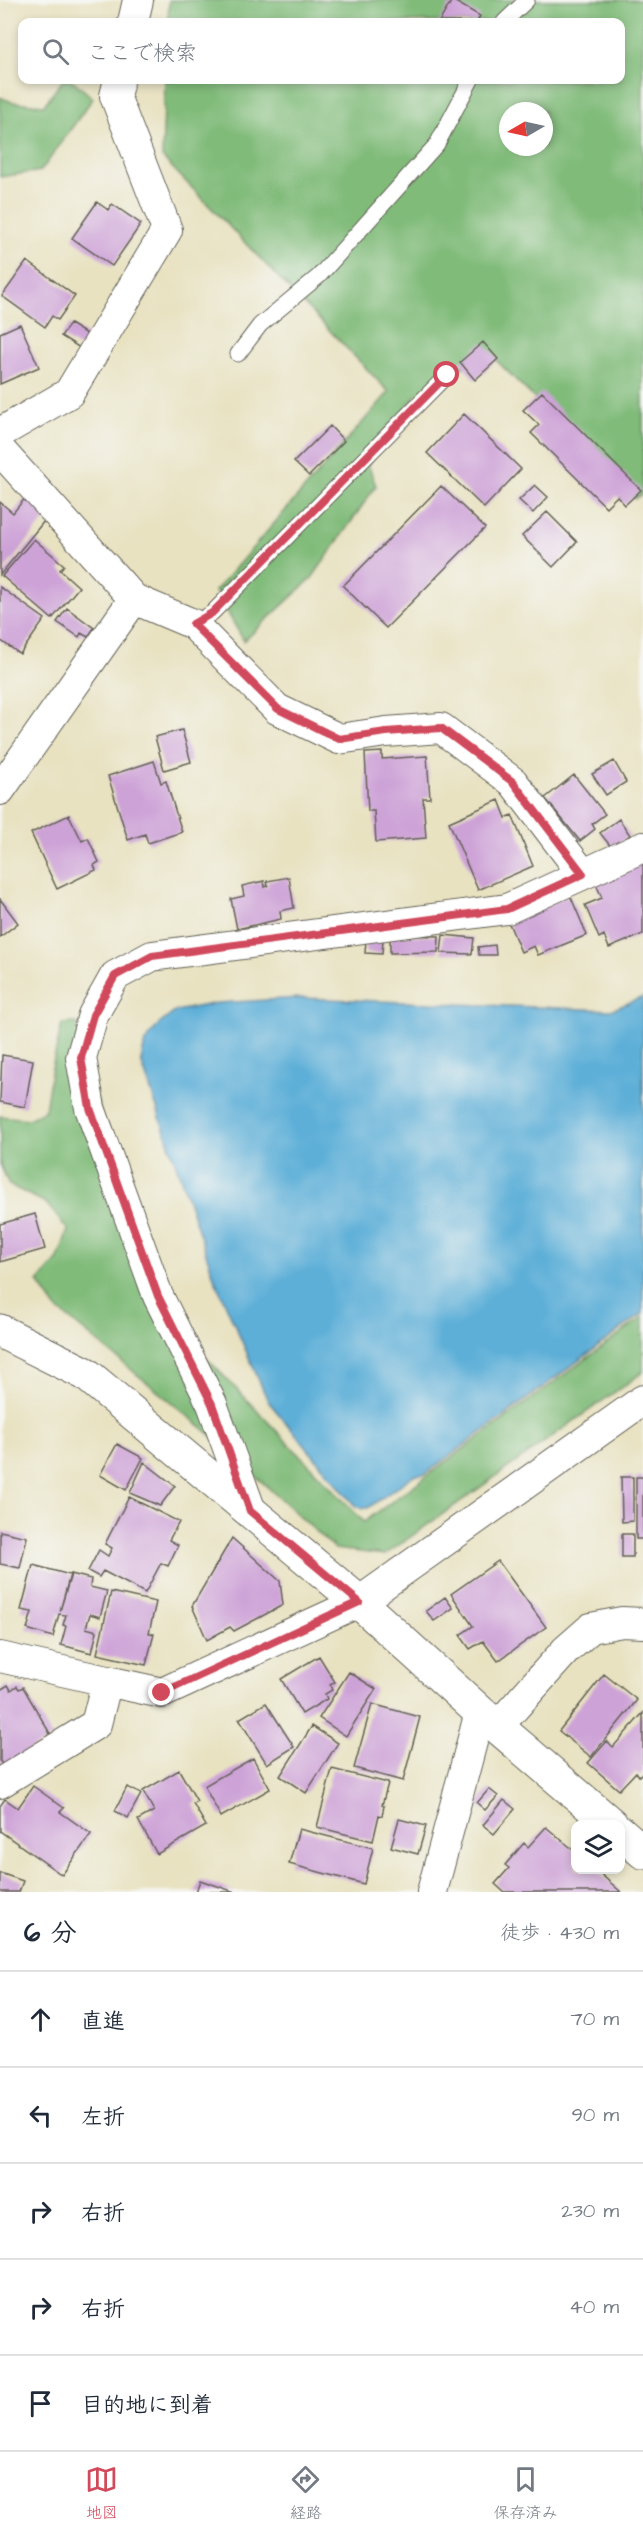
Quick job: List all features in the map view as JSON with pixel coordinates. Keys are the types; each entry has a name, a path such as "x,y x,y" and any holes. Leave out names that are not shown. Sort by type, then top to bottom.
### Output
{"street":[{"path":"134,18 138,0"},
{"path":"0,433 69,393 167,230 115,96 118,84"},
{"path":"0,450 134,599 193,624 278,709 339,739 386,732 441,728 513,782 583,874"},
{"path":"0,790 134,599"},
{"path":"250,1511 212,1404 158,1296 90,1108 81,1058 93,1015 115,976 152,956 507,909 643,847"},
{"path":"0,1330 86,1374 359,1602 489,1719 606,1820"},
{"path":"0,1657 162,1693 359,1602 639,1406"},
{"path":"432,1892 489,1719 591,1628 622,1622 643,1623"},
{"path":"0,1783 96,1724 107,1681"},
{"path":"625,1836 643,1852"}],"lane":[{"path":"508,18 527,0"},
{"path":"238,354 260,325 319,276 437,144 469,84"},
{"path":"193,624 212,613 447,375"}],"green space":[{"path":"169,0 643,0 643,493 635,499 488,352 415,396 368,464 376,486 312,578 244,641 215,591 389,392 162,157 165,84 625,84 625,18 168,18"},
{"path":"60,84 77,84 93,98 41,171 0,177 0,97 12,102 44,105"},
{"path":"77,1023 149,1298 364,1522 643,1317 643,1372 385,1555 335,1549 211,1435 56,1308 38,1282 58,1259 68,1230 46,1203 9,1185 0,1164 0,1116 29,1119 45,1110 62,1024"}],"water":[{"path":"643,997 643,1313 425,1474 414,1475 368,1508 356,1507 268,1401 215,1280 141,1061 145,1042 158,1025 176,1011 217,1003 301,998 611,1010"}],"building":[{"path":"452,0 480,16 479,18 441,18"},
{"path":"97,202 108,210 112,204 141,224 112,266 72,238"},
{"path":"27,261 75,296 58,320 52,316 45,327 2,296"},
{"path":"20,324 39,367 0,384 0,333"},
{"path":"70,324 88,335 80,348 61,336"},
{"path":"483,342 498,359 475,380 460,362"},
{"path":"542,392 641,490 625,505 617,496 606,507 531,433 539,425 523,410"},
{"path":"464,414 521,469 484,508 427,453"},
{"path":"330,426 344,441 309,476 294,462"},
{"path":"535,485 548,497 533,513 519,500"},
{"path":"441,486 485,528 386,628 343,586"},
{"path":"26,497 49,515 0,575 0,502 13,513"},
{"path":"547,512 577,542 553,567 522,536"},
{"path":"34,539 64,565 60,570 79,587 52,619 2,576"},
{"path":"0,587 45,619 20,654 0,640"},
{"path":"67,608 94,628 88,637 81,633 79,637 57,622"},
{"path":"182,730 191,762 164,770 155,737"},
{"path":"382,752 382,759 427,756 430,798 423,798 426,838 376,842 374,811 368,811 365,753"},
{"path":"154,761 161,783 166,781 182,832 148,843 145,834 128,840 108,776"},
{"path":"614,761 626,782 606,795 592,774"},
{"path":"574,775 605,814 592,824 595,829 580,841 545,798"},
{"path":"499,800 506,818 512,815 533,866 478,890 449,822"},
{"path":"69,815 82,841 88,838 99,862 94,865 96,870 57,889 31,833"},
{"path":"619,819 630,835 612,848 600,833"},
{"path":"643,861 643,934 609,948 604,935 599,938 585,905 602,898 594,879"},
{"path":"289,877 294,908 280,911 281,919 237,929 231,899 244,896 242,886 264,881 265,887 268,886 267,881"},
{"path":"570,895 587,935 538,955 534,946 521,952 508,921"},
{"path":"0,899 18,923 0,937"},
{"path":"390,935 439,936 438,952 390,953"},
{"path":"443,935 474,938 472,954 441,953"},
{"path":"366,939 383,939 382,954 365,953"},
{"path":"495,945 496,955 479,955 478,947"},
{"path":"2,1055 33,1060 25,1107 0,1102"},
{"path":"35,1214 45,1249 0,1262 0,1224"},
{"path":"117,1444 143,1458 126,1490 100,1475"},
{"path":"144,1462 175,1486 160,1506 130,1493"},
{"path":"621,1477 633,1477 633,1521 622,1522"},
{"path":"636,1477 643,1477 643,1539 636,1539"},
{"path":"129,1497 179,1522 169,1540 178,1545 168,1566 161,1563 145,1593 103,1571 99,1577 88,1571 99,1550 108,1556 112,1548 105,1544"},
{"path":"0,1531 27,1537 20,1568 0,1564"},
{"path":"622,1534 633,1534 633,1557 622,1557"},
{"path":"232,1538 280,1581 283,1605 234,1631 230,1627 207,1640 192,1606"},
{"path":"498,1561 546,1627 498,1661 483,1641 470,1649 460,1635 473,1626 451,1594"},
{"path":"33,1565 70,1575 60,1611 71,1574 91,1579 90,1587 107,1591 100,1617 90,1614 86,1628 97,1631 92,1653 61,1645 66,1626 63,1625 66,1615 59,1614 53,1637 27,1629 32,1612 21,1610"},
{"path":"111,1592 156,1602 149,1633 154,1634 146,1665 97,1654"},
{"path":"445,1597 453,1608 434,1621 426,1611"},
{"path":"319,1656 335,1682 330,1685 332,1690 325,1694 327,1699 302,1714 281,1679"},
{"path":"349,1672 376,1689 346,1736 319,1718"},
{"path":"604,1674 637,1700 591,1757 559,1731"},
{"path":"8,1685 11,1690 17,1686 19,1689 23,1687 52,1737 3,1766 0,1761 0,1690"},
{"path":"266,1703 294,1747 267,1764 239,1719"},
{"path":"372,1704 420,1717 403,1781 354,1768"},
{"path":"643,1713 643,1772 639,1776 636,1772 619,1790 588,1763 607,1741 613,1747"},
{"path":"312,1726 338,1743 306,1793 280,1776"},
{"path":"253,1758 270,1789 221,1817 204,1786"},
{"path":"332,1769 388,1783 382,1805 384,1806 382,1816 379,1815 373,1841 317,1827"},
{"path":"179,1770 197,1801 193,1803 206,1826 157,1854 138,1820 154,1811 143,1791"},
{"path":"33,1786 64,1808 60,1812 91,1834 62,1875 0,1831 0,1806 5,1799 18,1808"},
{"path":"127,1787 141,1794 128,1818 115,1811"},
{"path":"489,1789 498,1796 485,1810 477,1803"},
{"path":"504,1800 515,1809 494,1834 483,1825"},
{"path":"399,1819 426,1826 418,1854 391,1847"},
{"path":"546,1827 571,1848 571,1874 601,1874 621,1892 504,1892 495,1884 509,1868 505,1865 524,1843 528,1847"},
{"path":"299,1829 373,1848 364,1884 289,1864"},
{"path":"0,1873 23,1881 19,1892 0,1892"},
{"path":"200,1880 235,1892 196,1892"}],"route":[{"path":"162,1693 359,1602 250,1511 212,1404 158,1296 90,1108 81,1058 93,1015 115,976 152,956 507,909 583,874 513,782 441,728 386,732 339,739 278,709 193,624 212,613 447,375"}]}
